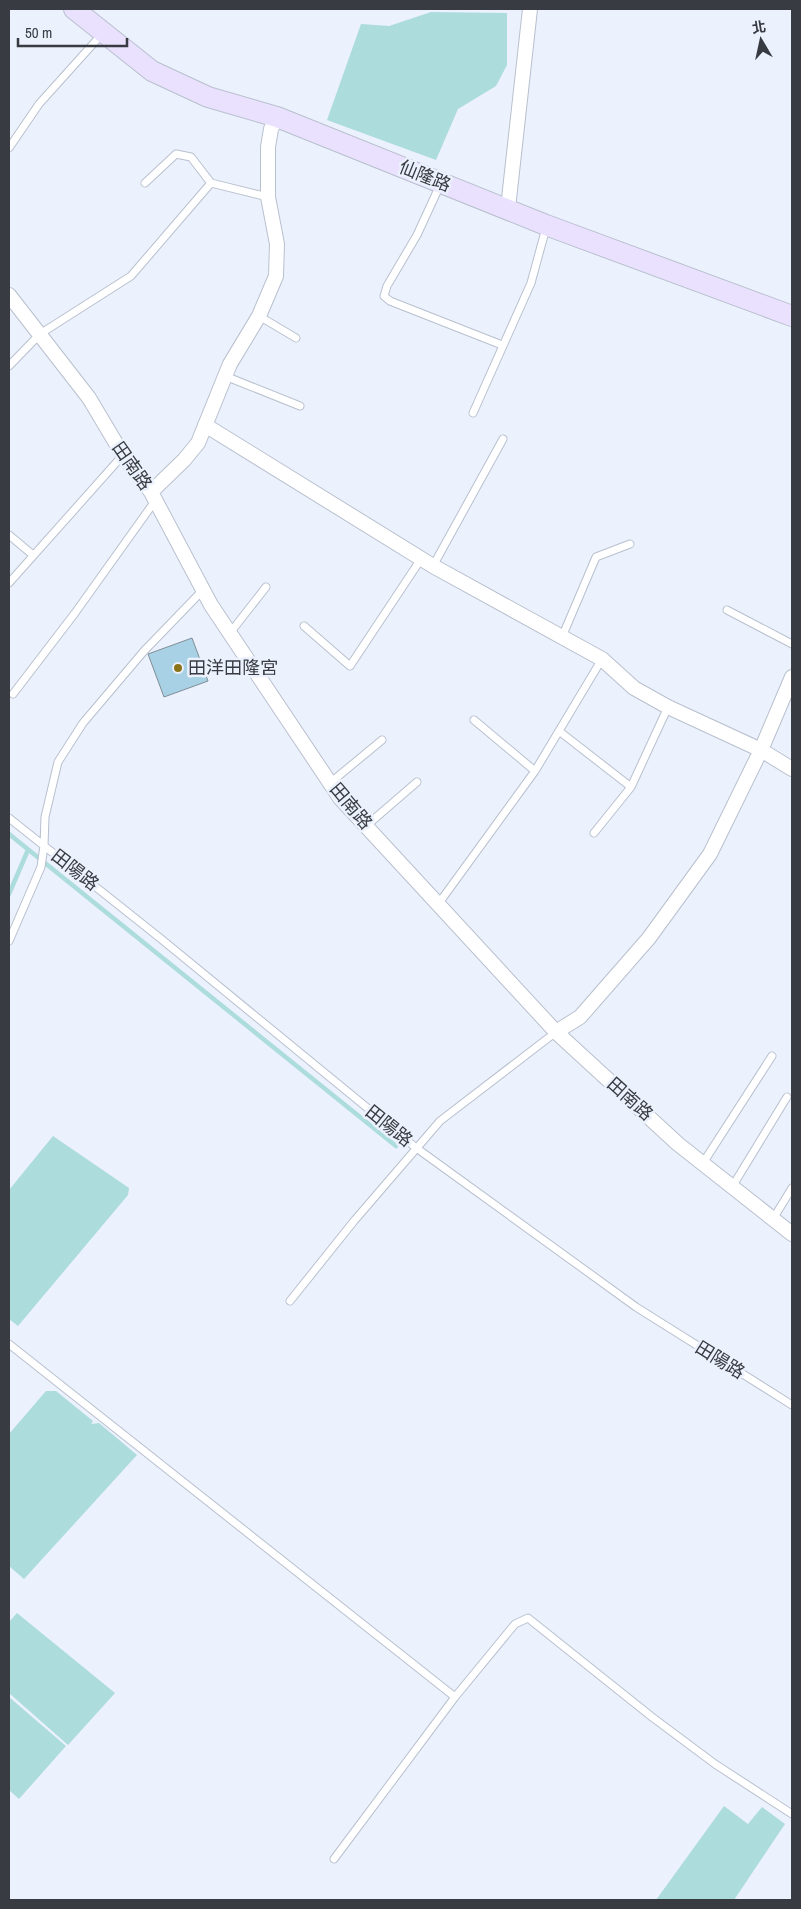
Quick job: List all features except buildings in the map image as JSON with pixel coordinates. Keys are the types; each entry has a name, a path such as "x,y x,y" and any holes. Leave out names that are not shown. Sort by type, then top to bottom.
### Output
{"street":[{"name":"仙隆路","path":"74,9 152,71 208,97 277,117 508,208 546,225 792,316"},
{"path":"508,208 530,9"},
{"path":"153,496 193,449 225,376 259,316 276,276 277,244 268,197 268,148 271,129 277,117"},
{"name":"田南路","path":"9,296 89,398 123,455 153,496 203,590 330,783 366,826 556,1032 703,1163 792,1234"},
{"path":"205,425 427,563 602,659 634,688 668,707 761,750 792,769"},
{"path":"556,1032 580,1017 649,938 710,854 761,750 792,677"}],"lane":[{"path":"9,148 39,104 103,33"},
{"path":"145,183 176,154 191,157 211,183 268,197"},
{"path":"9,366 40,334 131,276 211,183"},
{"path":"441,183 417,235 387,286 384,296 390,301 502,344"},
{"path":"473,413 502,344 531,284 546,225"},
{"path":"259,316 296,338"},
{"path":"225,376 300,406"},
{"path":"304,626 350,666 427,563 503,440"},
{"path":"9,583 123,455"},
{"path":"13,694 75,614 153,496"},
{"path":"9,535 33,555"},
{"path":"562,637 596,557 630,544"},
{"path":"230,633 266,587"},
{"path":"9,941 41,868 44,849 45,817 58,762 83,723 144,651 203,590"},
{"path":"727,610 792,644"},
{"path":"438,903 535,771 602,659"},
{"path":"594,833 631,787 668,707"},
{"path":"474,720 535,771"},
{"path":"558,731 631,787"},
{"path":"330,783 382,740"},
{"path":"366,826 417,782"},
{"name":"田陽路","path":"9,818 44,849 160,938 415,1147 636,1307 792,1405"},
{"path":"290,1301 415,1147 440,1121 556,1032"},
{"path":"703,1163 772,1056"},
{"path":"732,1187 787,1097"},
{"path":"774,1219 792,1188"},
{"path":"9,1344 455,1697"},
{"path":"334,1859 455,1697 514,1624 528,1618 660,1723 715,1764 792,1814"}],"shaded area":[{"path":"431,12 507,13 507,65 496,86 458,109 436,160 327,120 361,24 389,26"},
{"path":"53,1136 129,1188 128,1195 18,1326 9,1319 9,1190"},
{"path":"46,1391 56,1391 93,1421 91,1424 99,1423 137,1455 24,1579 9,1566 9,1434"},
{"path":"17,1613 115,1693 68,1745 9,1693 9,1622"},
{"path":"9,1697 66,1746 19,1799 9,1790"},
{"path":"724,1806 748,1824 762,1807 785,1824 734,1900 656,1900"}],"waterway":[{"path":"9,834 396,1146"},
{"path":"9,894 28,850"}],"place":[{"name":"田洋田隆宮","path":"178,668"}]}
